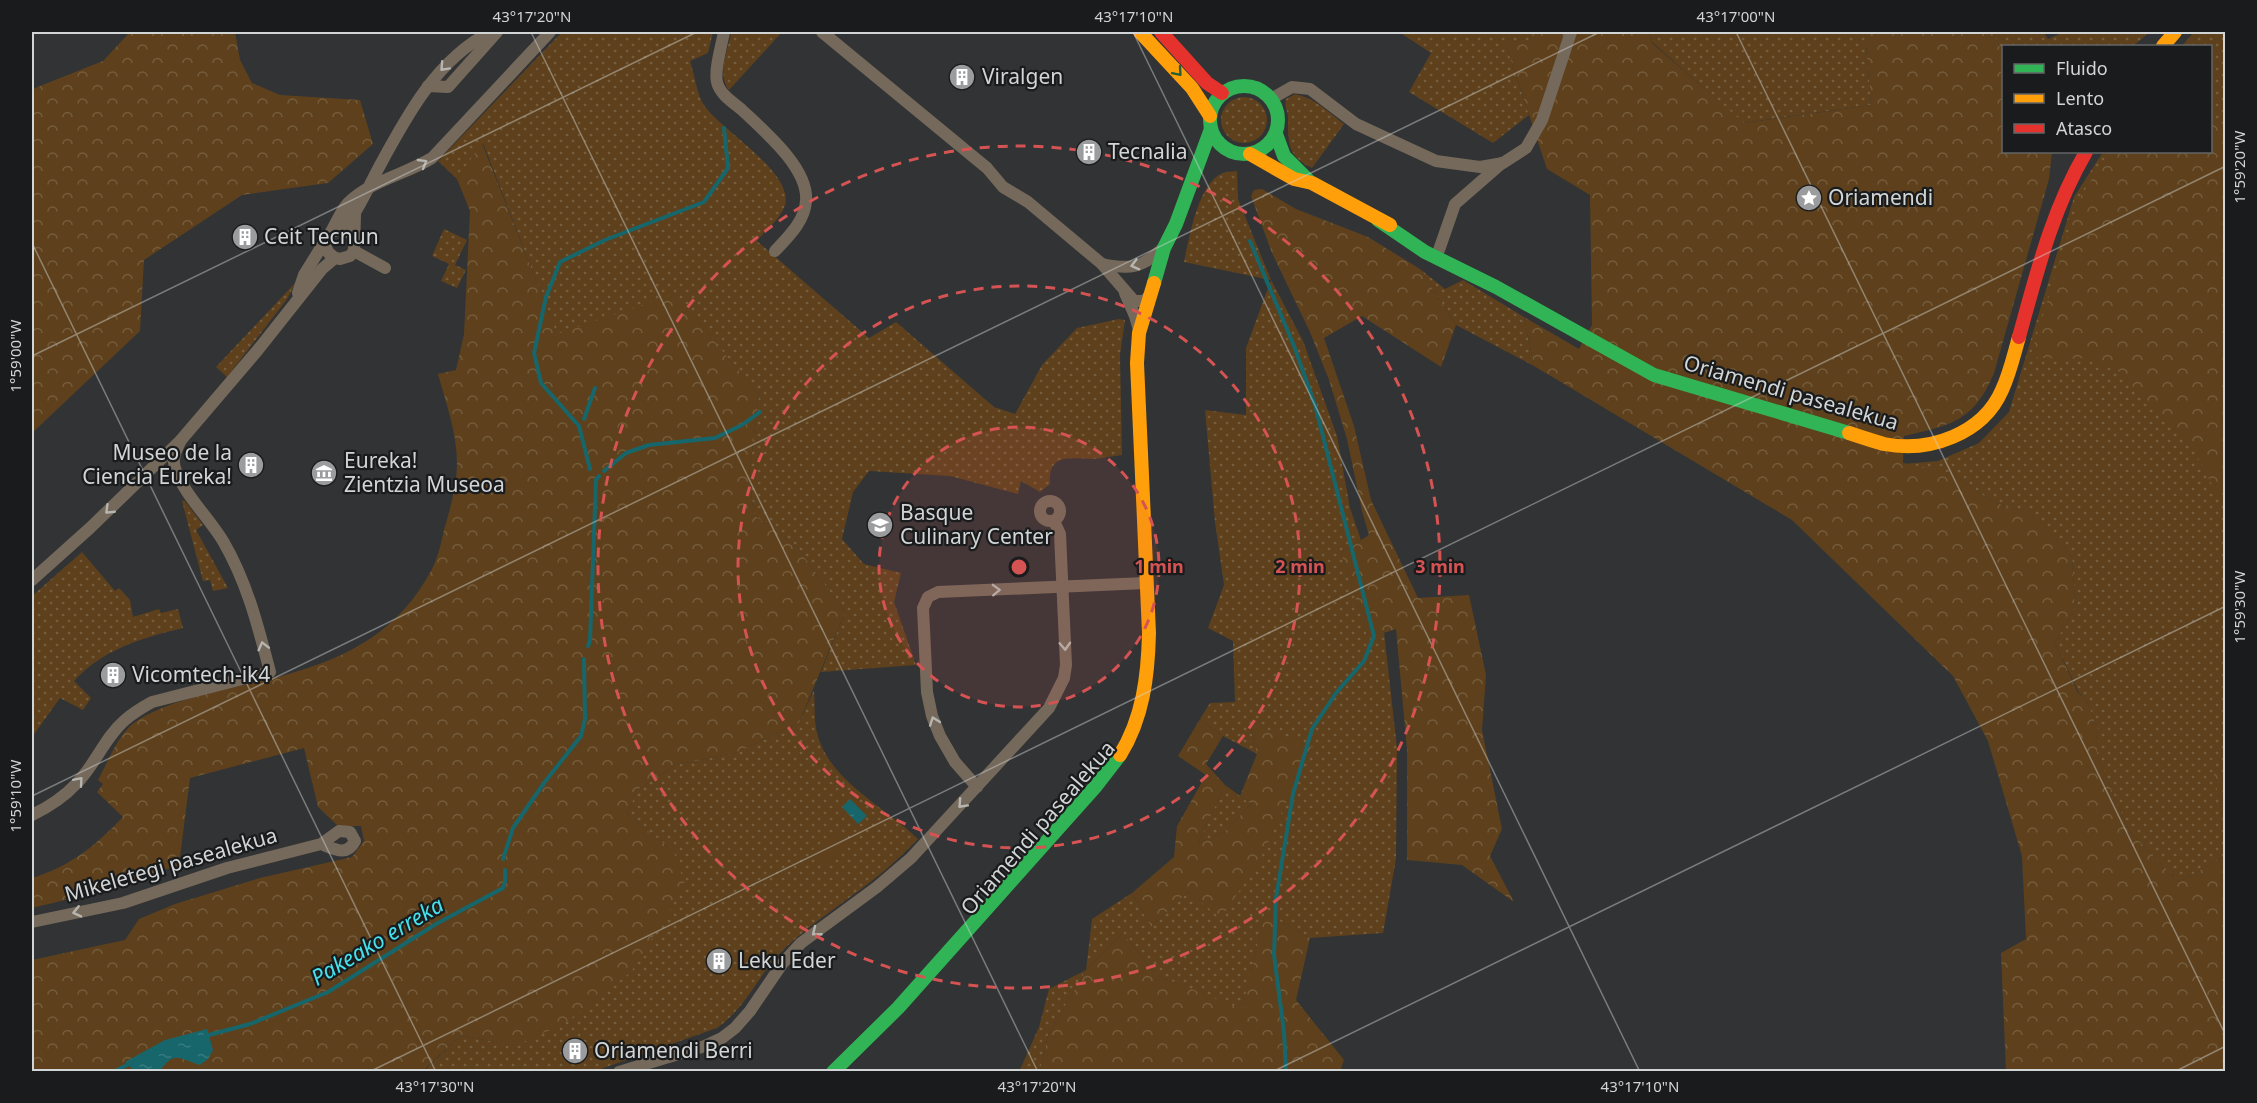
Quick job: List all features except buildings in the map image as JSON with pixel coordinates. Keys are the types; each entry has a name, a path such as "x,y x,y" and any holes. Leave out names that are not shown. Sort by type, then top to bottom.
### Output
{"street":[{"path":"32,580 90,528 181,440 257,351 322,269 335,258 345,258 354,251 355,246 349,233 355,215 428,86 453,58 490,32"},
{"path":"428,86 448,87 497,32"},
{"path":"294,303 304,275 347,204 370,186 417,167 432,158 550,32"},
{"path":"724,32 717,73 717,82 721,92 765,131 799,172 805,189 806,202 802,217 792,234 775,251"},
{"path":"822,32 992,172 1003,187 1018,195 1102,264 1134,301 1144,301 1156,291 1160,279 1165,275"},
{"path":"1140,32 1192,88 1220,145 1243,154"},
{"path":"1161,32 1207,83 1222,93"},
{"path":"1439,250 1455,204 1503,162 1526,148 1542,120 1571,32"},
{"path":"2164,45 2175,32"},
{"path":"1210,123 1216,100 1222,93 1240,86 1260,89 1271,99 1278,113 1276,134 1284,156 1312,183"},
{"path":"1271,99 1292,87 1310,89 1356,124 1436,161 1480,167 1503,162"},
{"name":"Oriamendi pasealekua","path":"832,1071 898,1008 1081,803 1117,760 1129,741 1139,715 1148,672 1138,407 1139,333 1164,248 1197,172 1210,123"},
{"path":"1197,172 1216,159 1262,149 1276,134"},
{"name":"Oriamendi pasealekua","path":"1378,220 1433,256 1496,287 1630,363 1678,384 1885,444 1903,447 1937,443 1967,431 1992,408 2002,391 2050,228 2071,177 2085,153"},
{"name":"Oriamendi pasealekua","path":"1243,154 1294,179 1312,183 1378,220 1439,250 1496,287"},
{"name":"Oriamendi pasealekua","path":"850,1056 863,1050 889,1029 1122,769 1139,740 1152,706 1157,678 1158,638 1145,374 1150,326 1174,251 1178,233 1176,224"},
{"path":"328,236 349,233"},
{"path":"328,236 327,251 335,258"},
{"path":"1102,264 1121,268 1131,267 1152,259 1164,248"},
{"path":"354,251 385,268"},
{"path":"1123,290 1135,316 1139,333"},
{"path":"32,815 67,794 79,782 123,721 140,709 152,702 270,672 252,606 235,563 207,516 176,472 174,457 181,440"},
{"path":"619,1071 705,1046 722,1038 735,1028 750,1011 782,964 801,943 897,871 1049,708 1064,678 1066,664 1060,534 1054,521"},
{"path":"1146,583 1150,576 1150,563 1154,554"},
{"path":"977,787 955,762 932,716 927,692 924,654 923,608 928,597 938,592 1146,583"},
{"path":"1146,583 1151,595 1153,624 1158,638"},
{"name":"Mikeletegi pasealekua","path":"32,922 123,903 227,868 321,844"}],"green space":[{"path":"130,32 235,32 240,60 252,83 280,95 360,100 373,144 328,183 242,195 144,260 140,331 32,433 32,92 35,88 103,61"},
{"path":"562,32 713,32 708,53 690,61 702,101 712,115 768,165 785,192 783,210 757,241 869,338 896,322 994,407 1015,414 1042,365 1077,328 1119,319 1125,320 1120,355 1122,455 1094,459 1069,458 1057,462 1050,474 1050,484 1040,492 1021,481 1018,494 950,476 869,471 853,492 842,539 864,564 901,573 894,602 916,665 821,672 845,612 796,546 754,515 749,475 759,395 675,295 557,335 483,143 457,179 438,161"},
{"path":"736,32 782,32 729,90 725,84 723,70 731,34"},
{"path":"1399,32 1528,32 1531,41 1505,42 1529,115 1493,143 1409,92 1431,53"},
{"path":"1528,32 1649,32 1652,43 1744,123 1871,105 1865,32 1992,32 2002,51 2002,153 2052,153 2049,179 1994,373 1986,389 1978,402 1960,418 1936,428 1904,436 1903,463 1951,473 1990,500 2009,508 2030,510 2072,557 2075,607 2055,643 2078,693 2086,699 2098,730 2097,755 2129,831 2179,882 2225,856 2225,1071 2006,1071 2001,953 2026,939 2022,856 1988,741 1953,676 1792,520 1534,366 1524,317 1579,349 1592,325 1590,195 1547,169 1505,42 1530,40"},
{"path":"1649,32 1865,32 1871,105 1743,123 1652,42"},
{"path":"1992,32 2043,32 2048,39 2064,32 2150,32 2134,45 2002,45 2002,51"},
{"path":"2194,32 2225,32 2225,779 2212,761 2225,830 2225,856 2179,882 2129,831 2097,755 2098,730 2086,699 2079,693 2055,643 2075,607 2072,557 2030,511 2009,508 1990,500 1951,473 1903,464 1938,461 1979,443 2009,412 2074,197 2102,153 2212,153 2212,45 2183,45"},
{"path":"1295,94 1315,102 1344,124 1312,168 1293,153 1289,141 1286,99"},
{"path":"1244,97 1260,104 1267,120 1260,136 1244,143 1228,136 1221,120 1228,104"},
{"path":"2212,121 2226,125 2225,510 2194,450 2118,371 2091,362 2088,358 2030,357 2079,199 2108,153 2212,153"},
{"path":"482,143 557,334 675,294 759,395 749,475 754,515 796,546 845,612 799,723 738,752 676,765 637,790 627,814 674,852 685,885 631,972 565,1023 515,1046 461,1035 423,1071 32,1071 32,960 125,940 139,919 175,904 260,878 352,857 364,841 361,826 338,826 318,807 304,748 190,778 179,865 98,892 32,908 32,878 82,854 123,817 97,792 103,784 98,780 128,728 166,706 309,668 352,650 389,625 405,609 432,569 451,506 457,471 457,452 453,429 438,374 456,370 464,334 470,211 457,179"},
{"path":"1237,171 1238,199 1271,280 1184,262 1201,199 1214,178 1223,173"},
{"path":"1262,189 1296,209 1368,237 1420,269 1456,325 1441,367 1362,316 1324,338 1354,426 1371,500 1418,598 1469,595 1486,675 1482,730 1502,829 1490,856 1514,902 1462,865 1407,860 1407,749 1396,629 1368,638 1341,553 1369,535 1347,439 1329,380 1310,332 1272,253 1251,196 1254,190"},
{"path":"444,229 467,240 455,265 466,270 457,288 441,281 449,264 432,256"},
{"path":"1420,269 1445,289 1463,280 1524,317 1534,366 1456,325"},
{"path":"1271,280 1303,341 1337,436 1350,508 1361,540 1341,553 1368,637 1384,632 1397,748 1396,859 1383,933 1310,938 1265,913 1242,1010 1156,975 1123,933 1086,970 1092,919 1132,893 1151,927 1188,892 1221,917 1312,747 1250,725 1257,754 1223,736 1200,719 1210,703 1235,702 1233,641 1208,628 1224,585 1215,522 1205,410 1246,415 1246,348"},
{"path":"296,282 287,299 227,377 216,367"},
{"path":"184,500 203,525 196,530 228,588 213,591 210,580 203,581 182,501"},
{"path":"82,552 115,591 119,588 130,600 133,617 159,609 161,613 178,609 183,628 124,646 85,670 74,681 91,698 83,710 60,698 32,737 32,596"},
{"path":"814,690 816,728 831,762 843,777 918,839 906,851 872,881 785,948 737,1009 717,1028 595,1071 423,1072 461,1035 515,1046 674,852 627,814 637,790 676,765 738,752 799,723"},
{"path":"1200,719 1223,736 1206,764 1225,785 1198,843 1225,832 1251,804 1240,796 1257,754 1250,724 1312,746 1260,860 1221,918 1188,892 1151,927 1132,893 1174,857 1177,826 1206,775 1178,756"},
{"path":"2211,759 2225,779 2225,830"},
{"path":"1225,785 1251,804 1225,832 1198,843"},
{"path":"839,828 852,843 823,867 810,852"},
{"path":"1265,913 1310,938 1296,1000 1344,1060 1340,1071 1040,1071 1048,1035 1086,970 1123,933 1156,975 1242,1009"},
{"path":"1086,970 1048,1035 1040,1071 1019,1072 1039,1027 1049,989"}],"water":[{"path":"850,799 867,816 858,824 842,807"},
{"path":"207,1029 213,1050 208,1059 200,1065 174,1058 169,1060 160,1071 136,1072 125,1062 165,1040"}],"waterway":[{"path":"590,469 579,426 541,383 534,353 546,297 560,262 605,240 704,202 728,168 724,128"},
{"path":"1250,241 1294,346 1315,405 1374,636 1364,661 1336,693 1312,729 1293,794 1276,898 1274,955 1284,1032 1286,1072"},
{"path":"584,419 595,388"},
{"path":"604,471 626,453 649,445 715,438 742,425 760,412"},
{"name":"Pakeako erreka","path":"588,646 596,480 599,476"},
{"name":"Pakeako erreka","path":"503,859 513,828 544,783 581,736 585,719 584,659"},
{"name":"Pakeako erreka","path":"205,1036 250,1024 328,992 436,924 503,888 505,870"},
{"name":"Pakeako erreka","path":"113,1072 131,1063"}],"traffic: fast":[{"path":"1244,86 1257,88 1268,96 1276,107 1278,120 1276,133 1268,144 1257,152 1244,154 1231,152 1220,144 1212,133 1210,120 1212,107 1220,96 1231,88 1244,86"},
{"path":"1154,283 1164,248 1176,224 1211,129"},
{"path":"1276,134 1284,156 1308,180"},
{"path":"1378,220 1425,252 1496,287 1654,375 1849,433"},
{"path":"833,1072 898,1008 1096,786 1120,755"}],"traffic: slow":[{"path":"1140,32 1192,88 1210,116"},
{"path":"2164,45 2175,32"},
{"path":"1250,154 1294,179 1312,183 1390,225"},
{"path":"1120,755 1139,711 1147,665 1149,633 1137,363 1139,333 1154,283"},
{"path":"1849,433 1884,444 1919,446 1953,437 1968,429 1982,418 2002,390 2019,337"}],"traffic: jam":[{"path":"1161,32 1207,83 1222,93"},
{"path":"2019,337 2039,265 2055,219 2085,153"}],"place":[{"name":"Viralgen","path":"962,77"},
{"name":"Tecnalia","path":"1089,152"},
{"name":"Oriamendi","path":"1809,198"},
{"name":"Ceit Tecnun","path":"245,237"},
{"name":"Museo de la Ciencia Eureka!","path":"251,465"},
{"name":"Eureka! Zientzia Museoa","path":"324,473"},
{"name":"Basque Culinary Center","path":"880,525"},
{"name":"Vicomtech-ik4","path":"113,675"},
{"name":"Leku Eder","path":"719,961"},
{"name":"Oriamendi Berri","path":"575,1051"}]}
